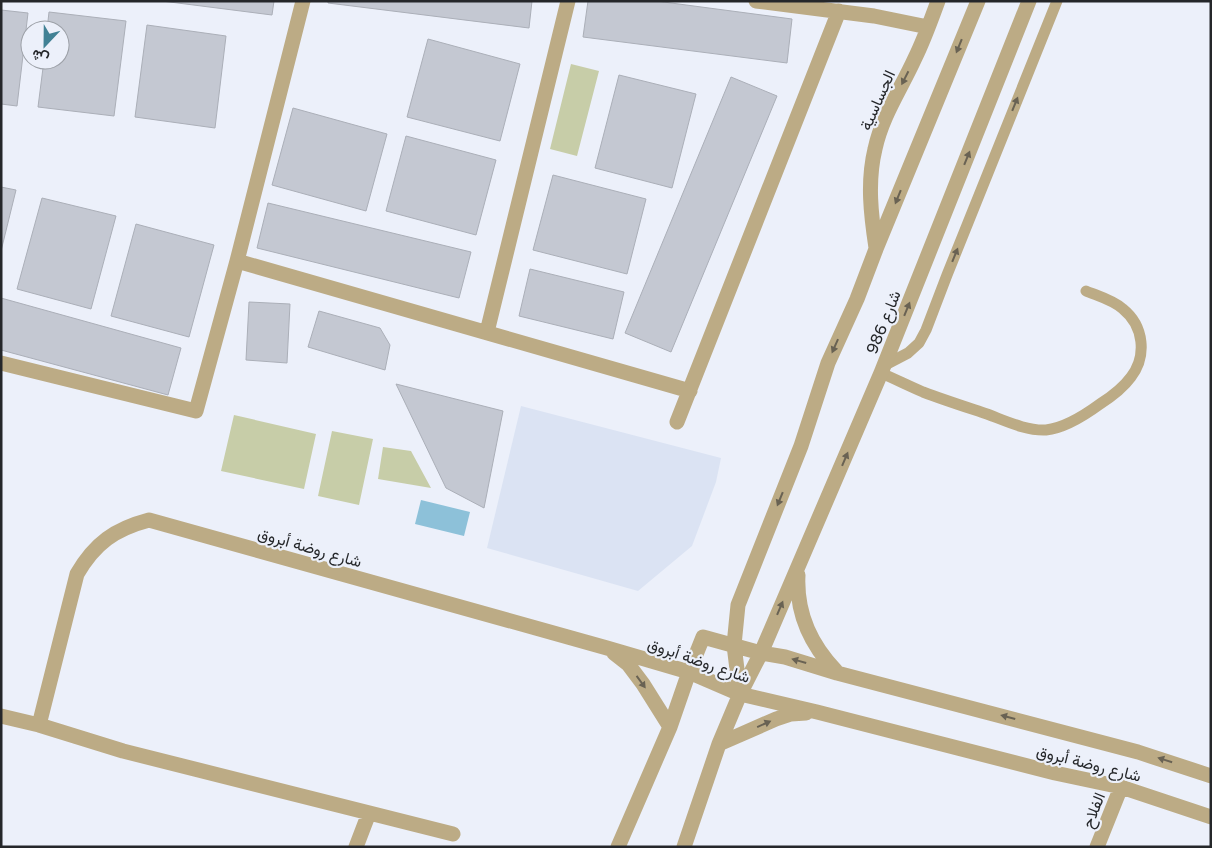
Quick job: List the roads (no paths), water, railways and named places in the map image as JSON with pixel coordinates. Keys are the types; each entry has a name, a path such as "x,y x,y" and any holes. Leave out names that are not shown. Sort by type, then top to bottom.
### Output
{"street":[{"path":"1,363 196,412 304,1"},
{"path":"487,332 568,1"},
{"path":"756,1 874,16 928,27"},
{"name":"الجساسية","path":"876,249 870,192 874,149 889,109 915,58 938,1"},
{"name":"شارع 986","path":"740,694 734,645 738,606 801,446 836,342 857,299 978,1"},
{"name":"شارع 986","path":"684,847 720,744 740,694 761,653 883,369 1029,1"},
{"path":"677,422 839,11"},
{"path":"237,261 690,391"},
{"name":"شارع روضة أبروق","path":"39,725 77,574 85,561 104,540 133,524 149,520 689,672 740,694 818,712 1055,773 1121,787 1211,817"},
{"path":"798,567 797,584 802,617 816,647 837,672"},
{"name":"شارع روضة أبروق","path":"689,672 704,637 1138,752 1211,776"},
{"path":"607,648 628,664 670,727"},
{"path":"618,847 670,727 689,672"},
{"path":"720,744 791,714 818,712"},
{"path":"1,716 39,725 123,751 453,834"},
{"name":"الفلاح","path":"1097,847 1121,787"},
{"path":"356,847 369,813"}],"lane":[{"path":"1057,1 926,330 919,343 908,353 883,369 923,392 1028,428 1048,430 1066,424 1096,407 1130,379 1139,362 1141,352 1139,332 1130,315 1115,304 1086,291"}],"water":[{"path":"421,500 470,512 464,536 415,524"}]}
